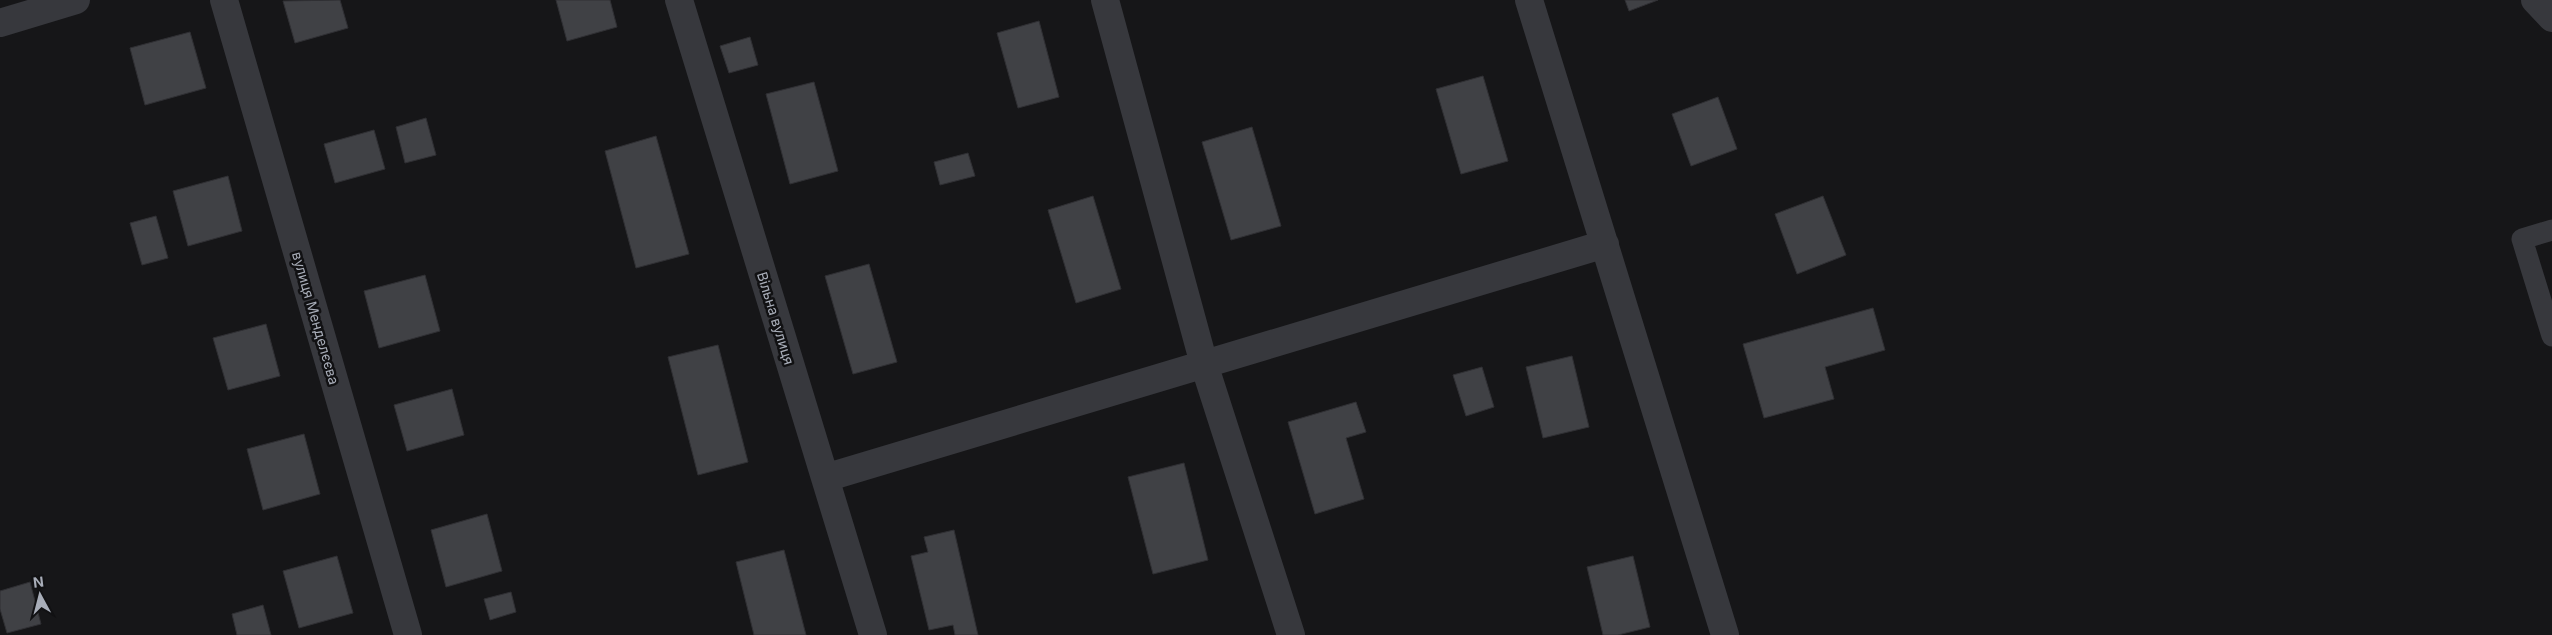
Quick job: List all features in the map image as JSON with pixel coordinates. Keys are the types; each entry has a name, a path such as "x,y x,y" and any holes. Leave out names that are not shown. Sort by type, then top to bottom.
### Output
{"street":[{"path":"0,23 76,0"},
{"name":"вулиця Менделєєва","path":"224,0 408,635"},
{"name":"Вільна вулиця","path":"679,0 873,635"},
{"path":"1105,0 1204,364 1291,635"},
{"path":"1529,0 1725,635"},
{"path":"2535,0 2552,18"},
{"path":"825,478 1605,244"}],"lane":[{"path":"2552,230 2522,239 2552,336"}],"building":[{"path":"340,0 348,28 295,43 283,1"},
{"path":"556,0 610,0 617,27 567,41"},
{"path":"1625,0 1658,0 1629,11"},
{"path":"1039,21 1059,97 1018,108 997,33"},
{"path":"190,32 206,88 145,105 130,48"},
{"path":"750,37 758,65 729,73 720,46"},
{"path":"1483,76 1508,161 1461,174 1436,89"},
{"path":"814,82 838,171 790,184 766,94"},
{"path":"1718,97 1737,149 1691,166 1672,114"},
{"path":"426,118 436,155 405,163 396,127"},
{"path":"1252,127 1281,226 1231,240 1202,142"},
{"path":"374,130 385,169 335,183 324,144"},
{"path":"656,136 689,254 636,268 605,151"},
{"path":"968,153 975,176 940,185 934,162"},
{"path":"228,176 242,231 188,246 173,191"},
{"path":"1093,196 1121,289 1076,303 1048,210"},
{"path":"1823,196 1846,255 1797,274 1775,214"},
{"path":"156,216 168,258 142,265 130,223"},
{"path":"869,264 897,362 853,374 825,276"},
{"path":"425,275 440,331 379,348 364,291"},
{"path":"1873,308 1885,350 1825,367 1834,399 1764,418 1743,344"},
{"path":"266,324 280,376 228,390 213,338"},
{"path":"718,345 748,462 698,475 668,357"},
{"path":"1572,356 1589,427 1543,438 1526,367"},
{"path":"1482,367 1494,407 1466,416 1453,375"},
{"path":"452,389 464,435 407,451 394,405"},
{"path":"1356,402 1366,432 1346,438 1364,499 1315,514 1288,422"},
{"path":"304,434 320,494 263,510 247,449"},
{"path":"1184,463 1208,560 1153,574 1128,477"},
{"path":"487,514 502,571 446,587 431,530"},
{"path":"954,530 978,635 955,635 953,625 929,630 911,556 928,552 924,537"},
{"path":"784,550 806,635 754,635 736,562"},
{"path":"337,556 353,613 299,628 283,571"},
{"path":"1633,556 1650,627 1618,635 1603,635 1587,567"},
{"path":"30,582 41,624 7,633 0,609 0,591"},
{"path":"511,592 516,612 490,620 484,599"},
{"path":"263,605 271,635 237,635 232,614"}]}
